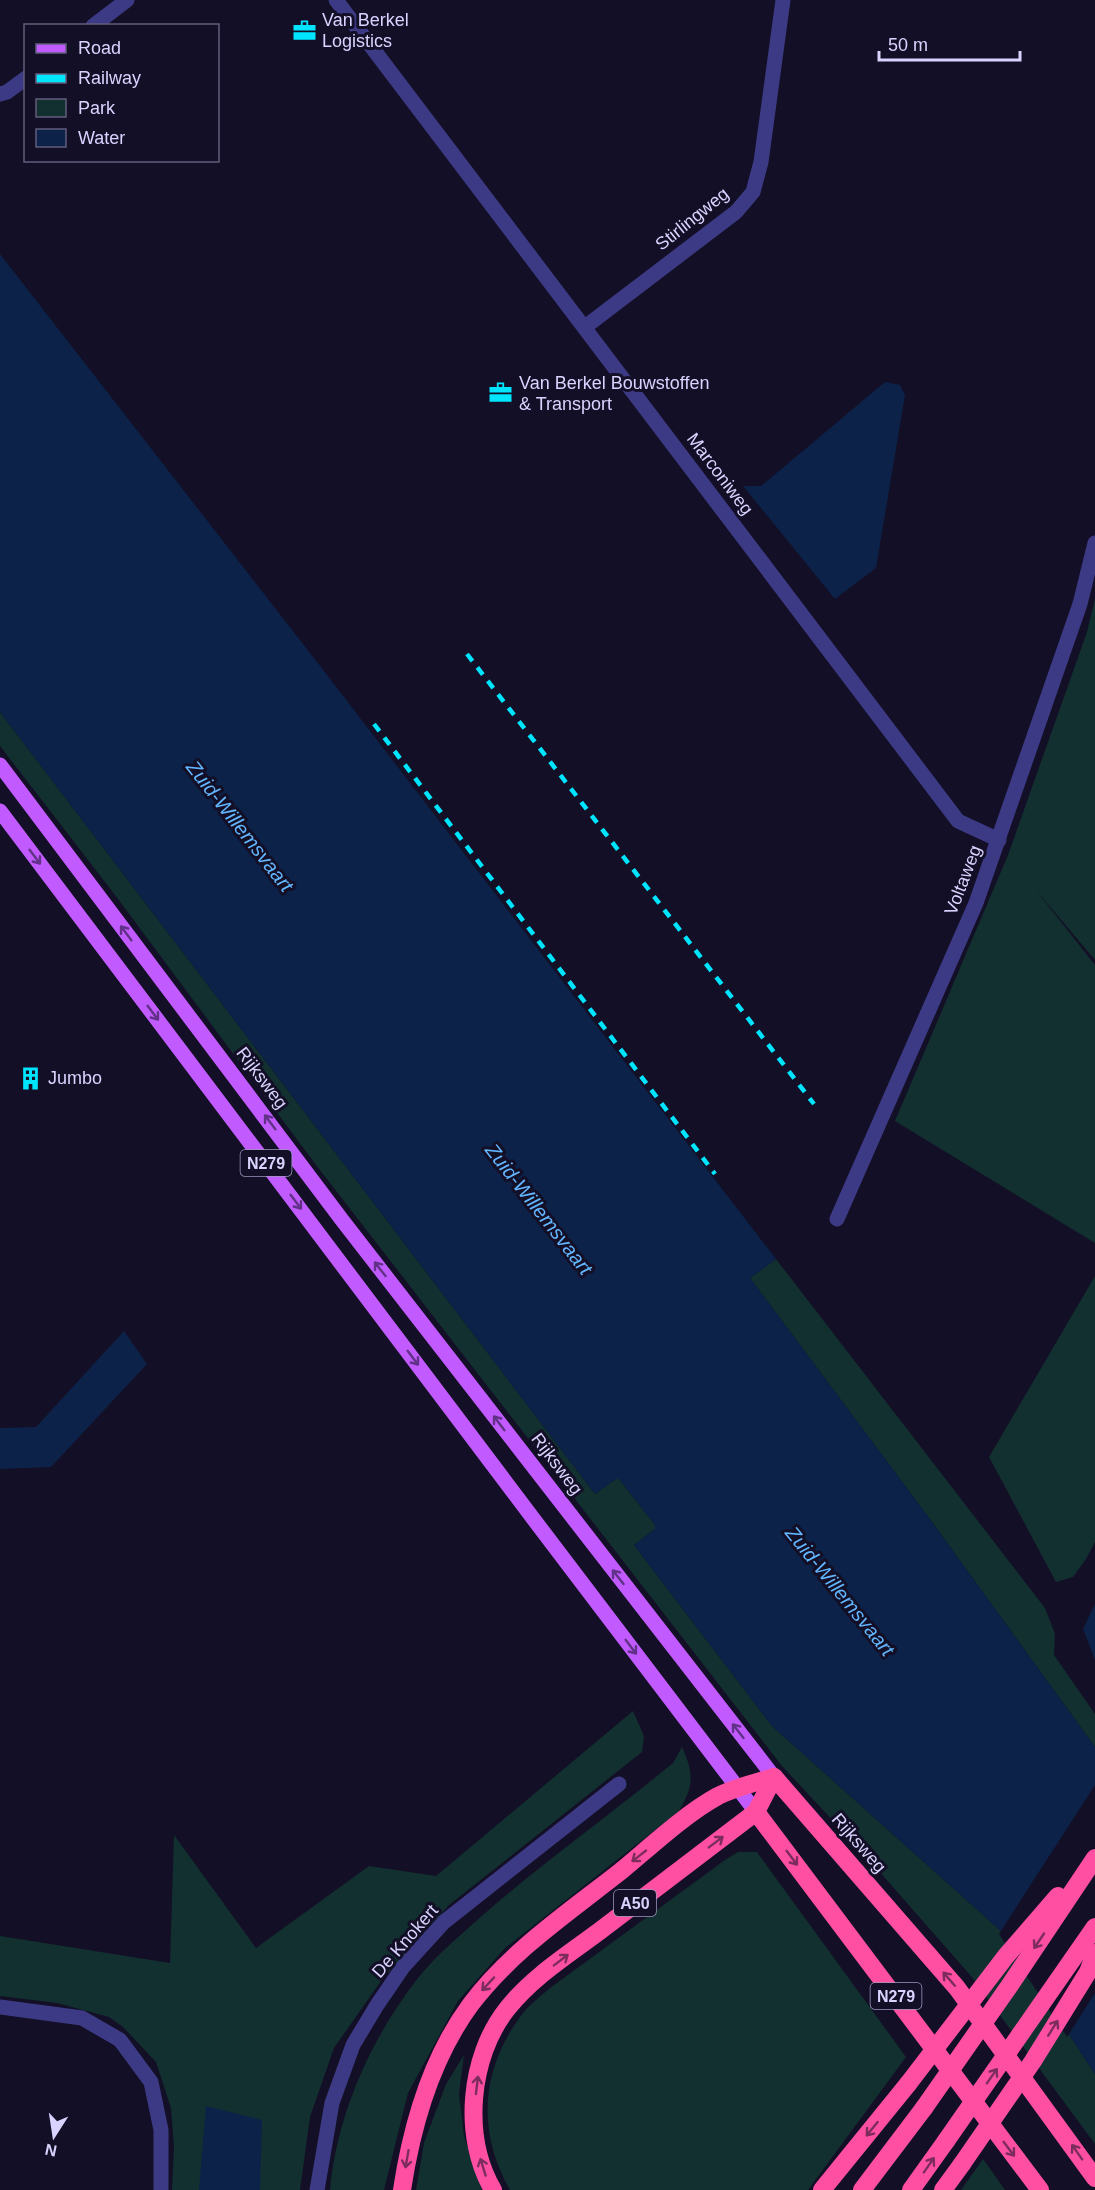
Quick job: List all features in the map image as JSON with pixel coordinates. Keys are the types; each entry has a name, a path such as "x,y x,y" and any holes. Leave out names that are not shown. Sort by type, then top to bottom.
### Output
{"highway":[{"name":"A50","path":"402,2190 415,2122 436,2063 482,1990 539,1936 689,1817 717,1797 739,1787 774,1777"},
{"name":"A50","path":"493,2190 487,2179 476,2143 475,2101 477,2077 484,2053 494,2029 506,2010 551,1968 756,1812 774,1777"},
{"name":"Rijksweg","path":"774,1777 957,1988 1095,2178"},
{"name":"N279","path":"756,1812 1040,2190"},
{"path":"822,2190 908,2084 1006,1956 1095,1856"},
{"path":"862,2190 924,2108 1010,1985 1095,1856"},
{"path":"911,2190 1095,1927"},
{"path":"943,2190 1033,2061 1088,1972 1095,1953"}],"main road":[{"name":"Rijksweg","path":"0,765 342,1220 774,1777"},
{"name":"N279","path":"0,811 756,1812"}],"street":[{"path":"96,24 127,0"},
{"name":"Marconiweg","path":"336,0 958,821 999,840"},
{"name":"Stirlingweg","path":"585,327 736,212 753,192 761,162 783,0"},
{"path":"0,94 7,92 24,79"},
{"name":"Voltaweg","path":"837,1219 976,903 1080,603 1095,543"},
{"name":"De Knokert","path":"316,2190 332,2103 353,2045 403,1967 444,1922 619,1784"},
{"path":"0,2007 82,2018 120,2040 151,2082 160,2130 160,2190"}],"green space":[{"path":"1095,598 1095,960 1035,889 1095,965 1095,1243 895,1121 1008,855 1087,632"},
{"path":"0,712 595,1494 619,1479 655,1525 655,1529 634,1545 772,1726 1001,1931 1095,2074 1095,2144 971,1976 863,1853 782,1766 316,1165 115,895 0,746"},
{"path":"776,1259 1045,1608 1055,1634 1054,1655 1095,1714 1095,1747 932,1522 750,1278"},
{"path":"1095,1276 1095,1542 1073,1577 1056,1582 989,1457"},
{"path":"633,1711 644,1736 642,1752 449,1905 381,1981 334,2048 310,2117 300,2190 172,2190 174,2147 171,2108 156,2062 123,2027 109,2017 57,2003 0,1996 0,1936 170,1963 174,1835 256,1948 369,1866 436,1876"},
{"path":"682,1747 689,1764 691,1779 690,1787 679,1811 505,1948 458,2001 408,2093 384,2190 330,2190 340,2133 359,2078 385,2026 418,1978 433,1961 507,1894 673,1763"},
{"path":"738,1852 757,1852 906,2057 808,2190 510,2190 499,2168 488,2122 491,2077 498,2055 509,2034 532,2003 550,1988"},
{"path":"464,2055 459,2094 464,2136 482,2190 416,2190 424,2143 446,2084"},
{"path":"983,2159 1005,2190 961,2190"}],"water":[{"name":"Zuid-Willemsvaart","path":"0,254 776,1259 750,1278 932,1522 1095,1747 1095,2074 1001,1931 772,1726 634,1545 655,1529 655,1525 619,1479 595,1494 0,712"},
{"path":"885,382 900,385 905,395 876,568 835,599 743,486 761,486"},
{"path":"124,1331 147,1364 51,1467 0,1469 0,1428 36,1427"},
{"path":"1095,1604 1095,1660 1083,1629"},
{"path":"206,2106 262,2120 260,2190 199,2190"}],"pier":[{"path":"1095,1785 1095,1993 1067,2037 999,1934"}],"railway":[{"path":"467,654 814,1104"},
{"path":"374,724 715,1174"}],"place":[{"name":"Van Berkel Logistics","path":"304,30"},
{"name":"Van Berkel Bouwstoffen & Transport","path":"501,393"},
{"name":"Jumbo","path":"30,1078"}]}
